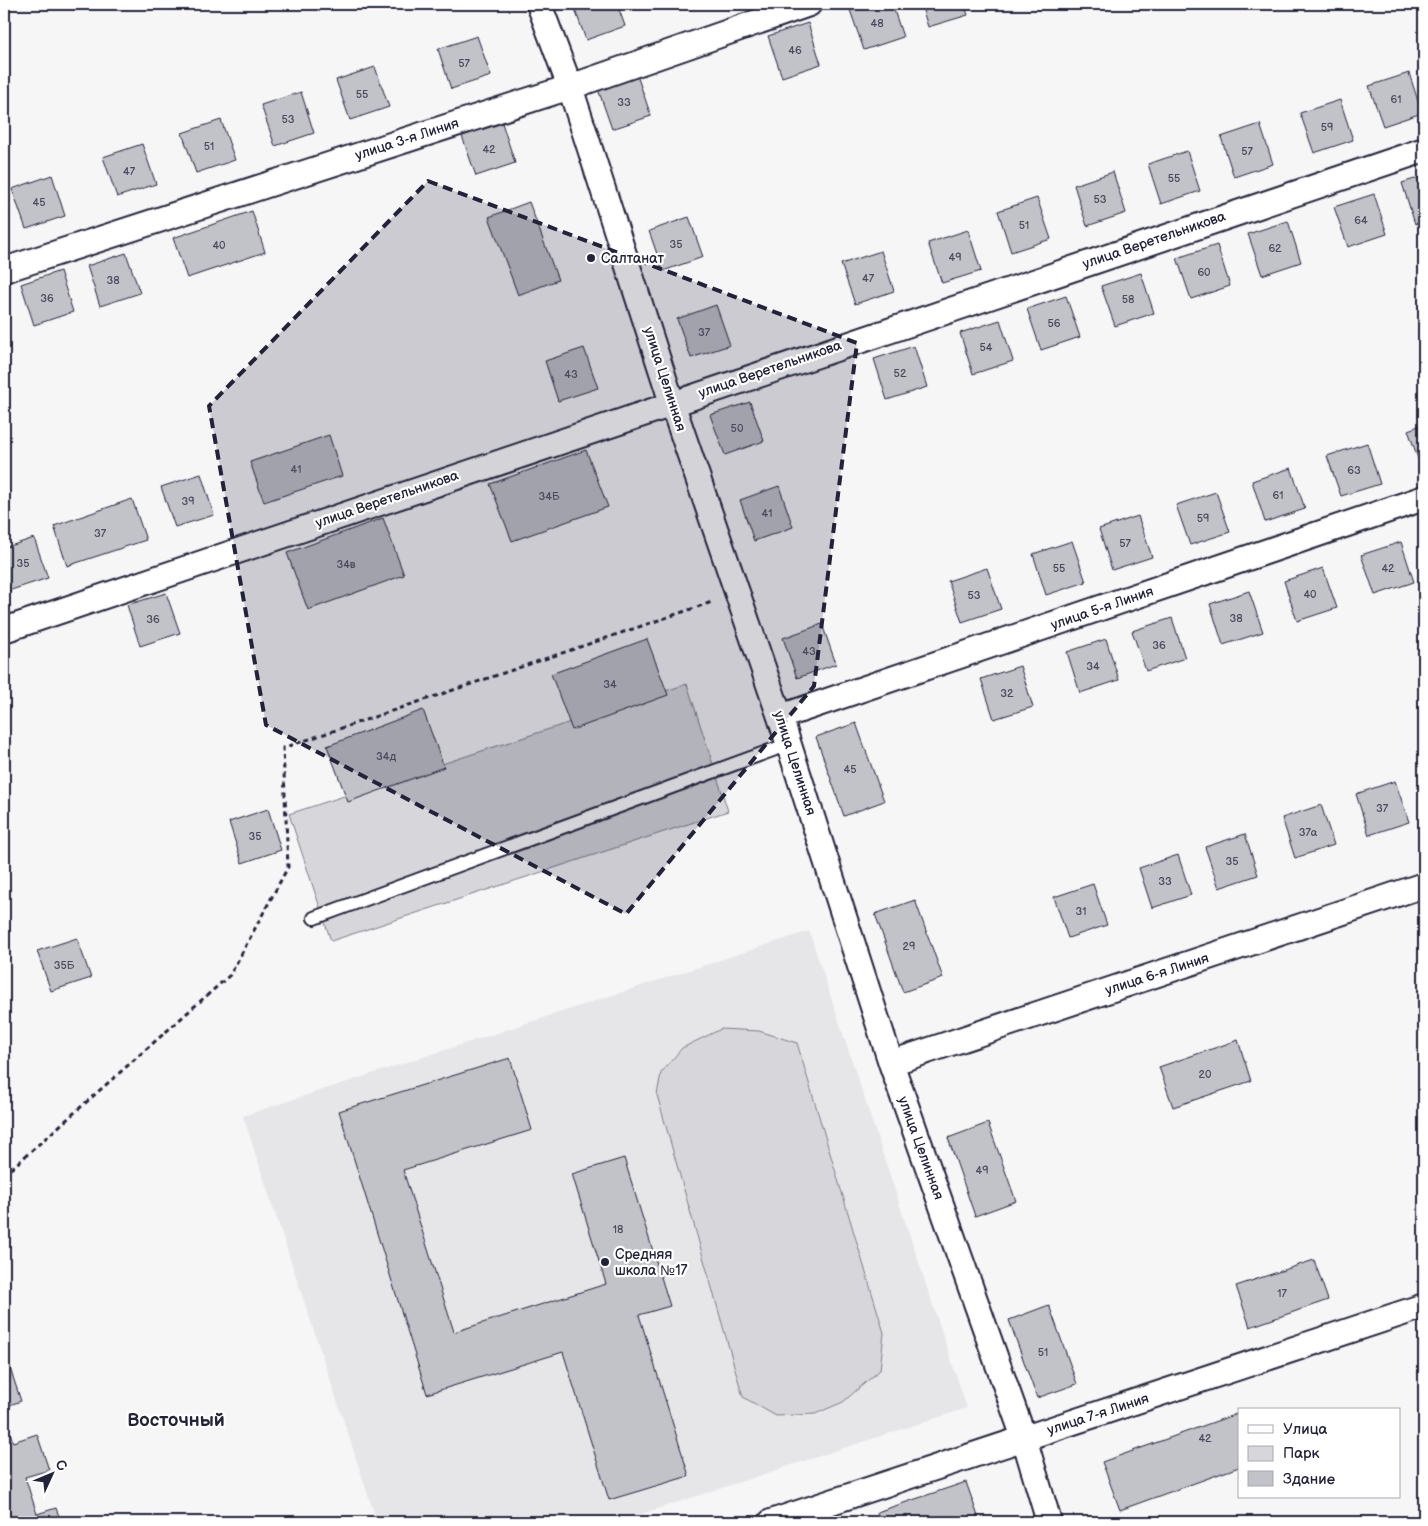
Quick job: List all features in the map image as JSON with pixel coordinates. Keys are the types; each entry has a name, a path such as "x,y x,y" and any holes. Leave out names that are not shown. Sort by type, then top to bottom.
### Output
{"street":[{"name":"улица Целинная","path":"539,4 570,87 672,403 739,593 891,1064 1024,1438 1049,1522"},
{"name":"улица 3-я Линия","path":"4,270 570,87 809,4"},
{"name":"улица Веретельникова","path":"4,630 1424,150"},
{"name":"улица 5-я Линия","path":"780,717 1424,498"},
{"name":"улица 6-я Линия","path":"891,1064 1424,885"},
{"name":"улица 7-я Линия","path":"771,1522 1424,1306"}],"lane":[{"path":"314,918 789,744"}],"path":[{"path":"4,1175 230,976 288,867 283,748 739,593"}],"highlighted area":[{"path":"428,181 857,343 814,686 626,914 266,725 209,406"}],"shaded area":[{"name":"Средняя школа №17","path":"809,931 967,1408 617,1522 377,1522 243,1116"}],"green space":[{"path":"687,684 728,811 331,941 289,814"},
{"path":"721,1029 759,1031 797,1043 884,1333 880,1370 843,1402 815,1414 776,1416 743,1397 657,1095 661,1073 682,1048"}],"building":[{"path":"573,4 617,4 625,26 586,40"},
{"path":"869,4 892,4 903,37 864,50 850,10"},
{"path":"921,4 964,4 968,15 928,27"},
{"path":"808,23 821,64 782,77 768,36"},
{"path":"477,36 491,76 451,89 438,49"},
{"path":"375,67 389,107 350,120 336,80"},
{"path":"1409,73 1422,113 1383,126 1369,86"},
{"path":"637,75 651,116 612,129 598,89"},
{"path":"301,92 314,133 275,146 261,105"},
{"path":"1340,100 1353,140 1314,153 1300,113"},
{"path":"221,120 235,160 196,173 182,133"},
{"path":"502,123 515,163 476,176 462,136"},
{"path":"1260,124 1273,164 1234,177 1221,137"},
{"path":"142,144 156,184 117,197 103,157"},
{"path":"1187,151 1200,191 1161,204 1148,164"},
{"path":"1113,172 1126,213 1087,226 1074,185"},
{"path":"52,175 65,216 26,229 12,189"},
{"path":"1424,176 1424,221 1415,224 1402,183"},
{"path":"1374,194 1387,234 1348,247 1334,207"},
{"path":"1037,198 1051,239 1011,252 998,211"},
{"path":"529,202 558,280 518,295 489,217"},
{"path":"252,211 265,252 187,278 173,238"},
{"path":"689,217 703,257 663,271 649,231"},
{"path":"1288,221 1301,262 1262,275 1248,234"},
{"path":"968,230 981,271 942,283 928,243"},
{"path":"1217,245 1230,286 1191,299 1177,258"},
{"path":"881,251 894,291 855,304 841,264"},
{"path":"126,253 140,293 100,306 87,266"},
{"path":"60,271 73,312 34,325 21,284"},
{"path":"1141,273 1154,313 1115,326 1101,286"},
{"path":"1066,296 1080,337 1041,350 1027,309"},
{"path":"716,305 730,345 691,358 677,319"},
{"path":"1000,320 1013,361 973,374 960,333"},
{"path":"914,346 927,387 887,400 874,359"},
{"path":"584,348 598,388 558,401 545,361"},
{"path":"750,402 764,441 725,455 710,415"},
{"path":"1424,424 1424,469 1422,470 1408,430"},
{"path":"329,435 342,476 264,502 250,462"},
{"path":"1367,443 1380,484 1341,496 1327,456"},
{"path":"586,450 608,507 512,541 490,484"},
{"path":"1291,468 1305,509 1265,522 1252,481"},
{"path":"201,474 214,515 175,527 161,487"},
{"path":"779,486 793,527 754,541 740,500"},
{"path":"1216,492 1230,532 1190,545 1176,505"},
{"path":"132,499 146,540 67,566 54,526"},
{"path":"1138,516 1152,557 1112,570 1099,529"},
{"path":"383,518 404,575 308,610 287,553"},
{"path":"34,538 48,578 8,591 4,578 4,548"},
{"path":"1072,541 1086,582 1046,595 1033,554"},
{"path":"1401,542 1414,582 1375,595 1361,555"},
{"path":"987,568 1001,609 962,622 948,581"},
{"path":"1323,568 1337,608 1297,621 1284,581"},
{"path":"1249,591 1263,632 1223,645 1210,604"},
{"path":"166,593 180,633 140,646 127,605"},
{"path":"1172,618 1185,658 1146,671 1132,631"},
{"path":"822,624 836,664 797,678 783,638"},
{"path":"647,639 668,695 572,730 551,674"},
{"path":"1106,639 1119,680 1080,693 1067,652"},
{"path":"1020,666 1033,707 994,719 981,679"},
{"path":"423,710 444,767 348,802 327,746"},
{"path":"856,723 884,801 844,816 816,737"},
{"path":"1395,781 1409,822 1369,835 1356,794"},
{"path":"1321,805 1334,845 1295,858 1282,818"},
{"path":"268,809 281,850 242,863 229,822"},
{"path":"1245,834 1258,875 1219,888 1205,847"},
{"path":"1178,855 1191,895 1152,908 1139,868"},
{"path":"1093,884 1107,925 1068,938 1054,897"},
{"path":"915,900 943,978 903,992 875,914"},
{"path":"77,938 91,978 51,991 37,951"},
{"path":"1238,1040 1251,1081 1173,1107 1159,1067"},
{"name":"Средняя школа №17","path":"510,1058 532,1130 403,1170 454,1332 606,1284 572,1174 624,1158 670,1306 639,1315 689,1476 609,1500 563,1352 427,1394 339,1111"},
{"path":"988,1123 1016,1201 975,1216 948,1138"},
{"path":"1314,1260 1328,1300 1250,1327 1236,1286"},
{"path":"1049,1305 1077,1384 1037,1398 1009,1320"},
{"path":"4,1350 21,1401 4,1407"},
{"path":"4,1413 13,1442 37,1434 49,1470 25,1477 37,1514 56,1508 61,1522 4,1522"},
{"path":"1238,1413 1238,1467 1120,1510 1102,1462"},
{"path":"966,1482 980,1522 881,1522 877,1512"}],"place":[{"name":"Салтанат","path":"591,258"},
{"name":"Средняя школа №17","path":"605,1262"}],"district":[{"name":"Восточный","path":"176,1420"}]}
